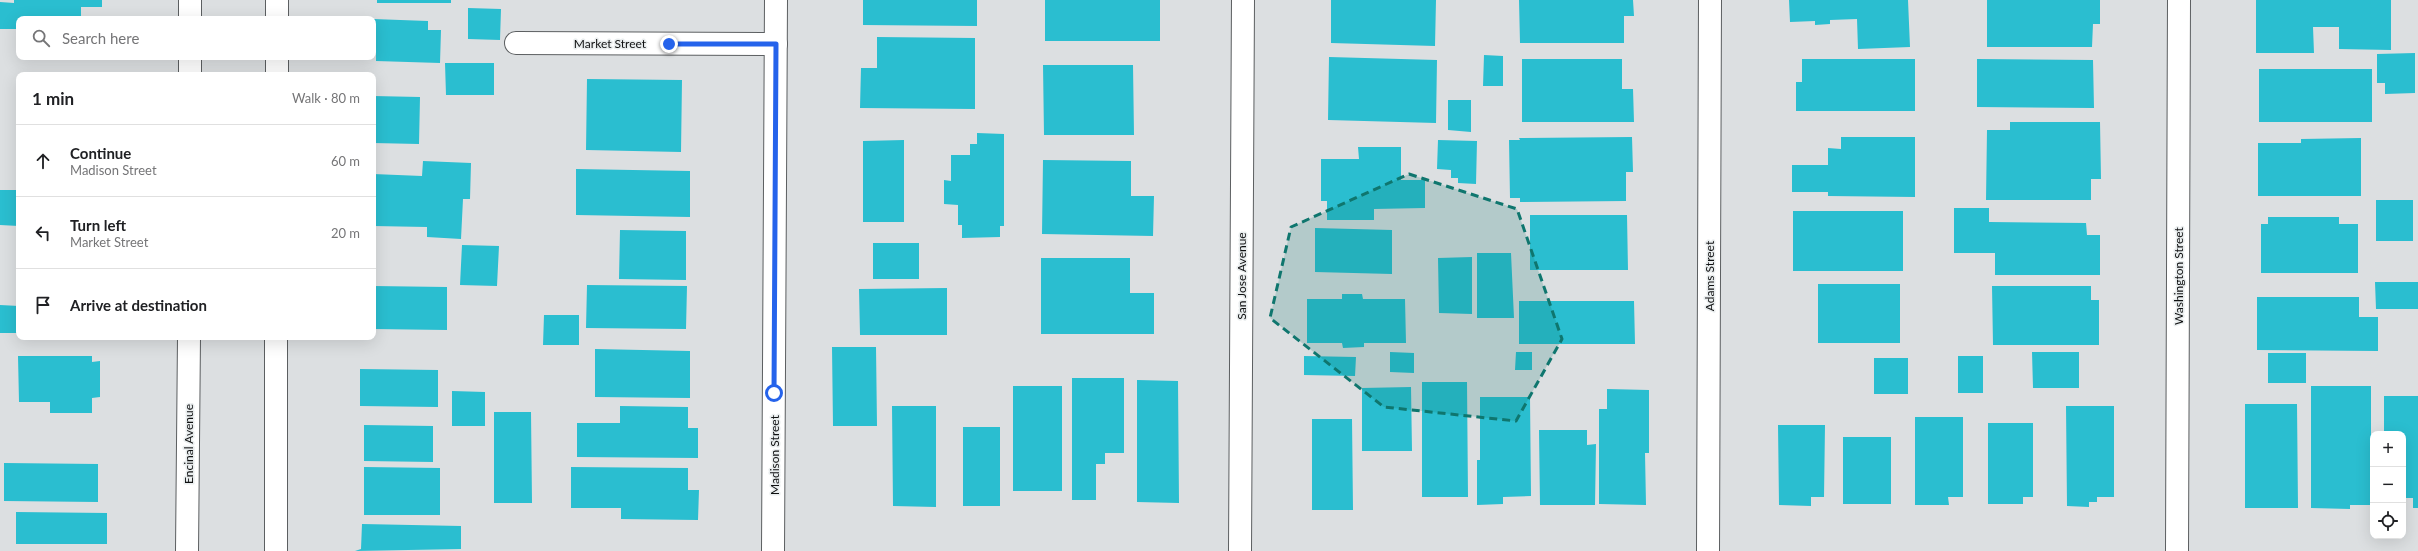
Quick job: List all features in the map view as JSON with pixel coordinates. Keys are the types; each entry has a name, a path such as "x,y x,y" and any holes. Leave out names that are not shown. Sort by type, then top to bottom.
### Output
{"street":[{"path":"190,0 190,16"},
{"path":"277,0 277,16"},
{"name":"Madison Street","path":"773,551 776,0"},
{"name":"San Jose Avenue","path":"1240,551 1243,0"},
{"name":"Adams Street","path":"1708,551 1710,0"},
{"name":"Washington Street","path":"2177,551 2179,0"},
{"name":"Market Street","path":"516,42 776,44"},
{"path":"190,60 190,72"},
{"path":"277,60 277,72"},
{"name":"Encinal Avenue","path":"187,551 188,340"},
{"path":"276,340 276,551"}],"highlighted area":[{"path":"1409,174 1517,209 1562,339 1516,421 1384,407 1270,318 1291,227"}],"building":[{"path":"14,0 102,0 102,7 81,7 81,16 16,16 16,29 0,29 0,2 14,3"},
{"path":"377,0 451,0 451,3 377,3"},
{"path":"863,0 977,0 977,26 863,25"},
{"path":"1045,0 1160,0 1160,41 1045,41"},
{"path":"1331,0 1436,0 1435,46 1331,43"},
{"path":"1519,0 1633,0 1634,16 1624,16 1624,43 1520,43"},
{"path":"1789,0 1908,0 1910,47 1858,49 1857,19 1830,20 1830,24 1815,25 1815,21 1790,22"},
{"path":"1987,0 2100,0 2100,24 2093,24 2092,47 1987,47"},
{"path":"2256,0 2391,0 2391,50 2339,49 2339,27 2313,27 2314,53 2256,53"},
{"path":"468,8 501,9 500,40 468,39"},
{"path":"376,19 428,21 428,30 441,30 440,63 376,60"},
{"path":"877,37 975,38 975,109 860,108 861,68 877,68"},
{"path":"2415,53 2415,93 2385,94 2385,83 2377,83 2377,54"},
{"path":"1484,55 1503,56 1503,86 1483,86"},
{"path":"1329,57 1437,60 1436,123 1328,120"},
{"path":"1522,59 1622,59 1622,89 1633,89 1634,122 1522,122"},
{"path":"1802,59 1915,59 1915,111 1796,111 1796,82 1802,82"},
{"path":"1977,59 2093,60 2094,108 1977,107"},
{"path":"445,63 494,63 494,95 446,95"},
{"path":"1043,65 1133,65 1134,135 1044,135"},
{"path":"2259,69 2372,69 2372,122 2259,122"},
{"path":"587,79 682,80 681,152 586,150"},
{"path":"376,96 420,97 419,144 376,143"},
{"path":"1448,100 1471,100 1471,132 1448,130"},
{"path":"2010,122 2100,122 2101,179 2091,179 2091,200 1986,200 1987,130 2010,130"},
{"path":"977,133 1004,134 1004,226 1000,226 1000,237 962,238 962,225 958,225 958,205 944,204 944,180 951,181 951,155 970,155 970,144 977,144"},
{"path":"1632,137 1633,172 1626,172 1626,201 1520,202 1520,198 1510,198 1509,140 1520,140 1519,138"},
{"path":"1841,137 1915,137 1915,197 1828,196 1828,192 1792,192 1792,165 1828,165 1828,148 1841,149"},
{"path":"2361,138 2361,196 2258,196 2258,143 2301,143 2301,139"},
{"path":"904,140 904,222 863,222 863,141"},
{"path":"1438,140 1477,141 1476,184 1458,183 1458,178 1451,178 1451,170 1437,169"},
{"path":"1358,147 1401,147 1401,180 1425,180 1425,208 1374,209 1374,220 1327,220 1327,201 1321,201 1321,159 1359,159"},
{"path":"1043,160 1131,161 1131,196 1154,196 1153,236 1042,234"},
{"path":"423,161 471,163 470,199 463,199 461,239 427,237 427,227 376,226 376,174 422,176"},
{"path":"576,169 690,171 690,217 576,215"},
{"path":"0,190 16,190 16,226 0,225"},
{"path":"2376,200 2413,200 2413,241 2376,241"},
{"path":"1954,208 1989,208 1989,222 2086,223 2087,235 2100,235 2100,275 1995,275 1995,253 1954,253"},
{"path":"1793,211 1903,211 1903,271 1793,271"},
{"path":"1530,215 1627,215 1628,270 1530,270"},
{"path":"2268,217 2339,217 2339,224 2358,224 2358,273 2261,273 2261,224 2268,224"},
{"path":"1315,228 1392,230 1392,274 1315,272"},
{"path":"620,230 686,231 686,280 619,279"},
{"path":"873,243 919,243 919,279 873,279"},
{"path":"462,245 499,246 497,286 460,285"},
{"path":"1477,253 1511,253 1514,318 1477,318"},
{"path":"1472,257 1472,314 1439,313 1438,258"},
{"path":"1041,258 1130,258 1130,293 1154,293 1154,334 1041,334"},
{"path":"2375,282 2418,282 2418,309 2376,309"},
{"path":"1818,284 1900,284 1900,343 1818,343"},
{"path":"587,285 687,286 686,329 586,328"},
{"path":"376,286 447,287 447,330 376,329"},
{"path":"1992,286 2091,286 2091,300 2099,300 2099,345 1993,345"},
{"path":"947,288 947,335 860,335 859,289"},
{"path":"1342,294 1362,294 1363,299 1405,299 1406,343 1364,343 1364,347 1343,348 1342,343 1307,343 1307,299 1342,299"},
{"path":"2257,297 2359,297 2359,317 2378,317 2378,351 2257,350"},
{"path":"1519,301 1634,301 1635,344 1519,344"},
{"path":"0,305 16,306 16,333 0,333"},
{"path":"544,315 579,315 579,345 543,345"},
{"path":"832,347 876,347 877,426 833,426"},
{"path":"595,349 690,351 690,398 595,397"},
{"path":"1390,352 1414,353 1414,373 1390,372"},
{"path":"1516,352 1532,352 1532,370 1515,370"},
{"path":"2032,352 2079,352 2079,388 2033,388"},
{"path":"2268,353 2306,353 2306,383 2268,383"},
{"path":"18,356 92,356 92,362 100,361 100,397 92,398 92,413 50,413 50,402 19,402"},
{"path":"1304,356 1356,357 1355,376 1304,375"},
{"path":"1958,356 1983,356 1983,393 1958,393"},
{"path":"1874,358 1908,358 1908,394 1874,394"},
{"path":"360,369 438,370 438,407 360,406"},
{"path":"1072,378 1124,378 1124,453 1105,453 1105,464 1096,464 1096,500 1072,500"},
{"path":"1137,380 1178,381 1179,503 1137,502"},
{"path":"1422,382 1467,382 1468,497 1422,497"},
{"path":"1013,386 1062,386 1062,491 1013,491"},
{"path":"2311,386 2371,386 2370,505 2350,505 2350,509 2311,508"},
{"path":"1411,387 1412,451 1362,451 1362,388"},
{"path":"1607,389 1649,390 1649,453 1645,453 1646,505 1599,504 1599,409 1607,409"},
{"path":"452,391 485,392 485,426 452,426"},
{"path":"2384,396 2418,396 2418,508 2413,508 2413,498 2406,498 2406,431 2384,431"},
{"path":"1480,397 1530,397 1531,496 1503,497 1503,504 1477,505 1477,460 1480,460"},
{"path":"2245,404 2297,404 2298,508 2245,508"},
{"path":"620,406 688,407 688,428 698,428 698,458 577,457 577,423 620,423"},
{"path":"892,406 936,406 936,507 893,506"},
{"path":"2066,406 2114,406 2114,497 2097,497 2097,502 2089,502 2089,507 2067,506"},
{"path":"494,412 531,412 532,503 494,503"},
{"path":"1915,417 1963,417 1963,497 1948,497 1949,505 1915,505"},
{"path":"1312,419 1352,419 1353,510 1312,510"},
{"path":"1988,423 2033,423 2033,497 2023,497 2023,504 1988,504"},
{"path":"364,425 433,426 433,462 364,461"},
{"path":"1778,425 1825,425 1824,497 1811,497 1811,506 1779,505"},
{"path":"963,427 1000,427 1000,506 963,506"},
{"path":"1539,430 1587,430 1587,445 1596,444 1595,505 1540,505"},
{"path":"1843,437 1891,437 1891,504 1843,504"},
{"path":"4,463 98,464 98,502 4,501"},
{"path":"364,467 440,468 440,515 364,515"},
{"path":"571,467 688,468 688,490 699,490 698,520 621,519 621,508 571,508"},
{"path":"16,512 107,513 107,544 16,544"},
{"path":"362,524 461,526 461,549 355,551 361,549"}],"route":[{"path":"669,44 776,44 774,393"}]}
